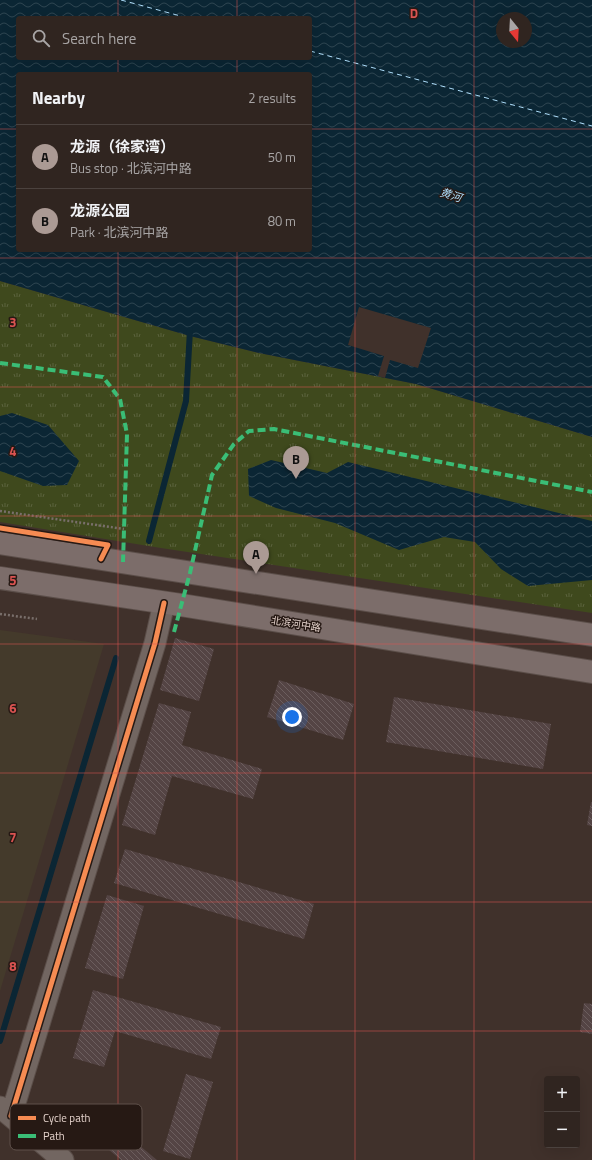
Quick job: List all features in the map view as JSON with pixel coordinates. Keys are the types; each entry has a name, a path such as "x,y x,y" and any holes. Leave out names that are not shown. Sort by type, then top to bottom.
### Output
{"main road":[{"path":"0,544 592,635"},
{"name":"北滨河中路","path":"0,578 592,672"}],"street":[{"path":"5,1111 155,643 164,603"},
{"path":"51,1150 63,1160"}],"path":[{"path":"0,511 124,529"},
{"path":"0,614 37,619"}],"shaded area":[{"path":"0,630 104,644 0,991"}],"green space":[{"path":"0,281 190,336 259,353 416,384 592,437 592,613 161,548 0,522"}],"water":[{"name":"黄河","path":"0,0 592,0 592,437 416,384 259,353 190,336 0,281"},
{"path":"12,413 48,425 79,461 67,485 43,486 0,471 0,416"},
{"path":"271,460 327,473 348,462 592,521 592,580 528,586 501,569 475,542 444,537 399,550 335,523 276,508 249,496 248,469"}],"pier":[{"path":"359,307 431,328 418,368 390,360 385,378 378,376 384,356 348,345"}],"building":[{"path":"175,638 214,649 199,701 160,690"},
{"path":"279,680 354,704 343,740 267,717"},
{"path":"394,697 551,724 543,769 386,742"},
{"path":"159,703 191,712 182,745 262,769 253,799 172,776 155,835 122,825"},
{"path":"592,802 592,826 587,825"},
{"path":"125,849 314,904 304,939 114,883"},
{"path":"107,895 144,906 123,979 85,968"},
{"path":"93,990 221,1027 211,1059 115,1031 104,1067 73,1058"},
{"path":"584,1003 592,1004 592,1034 580,1032"},
{"path":"186,1074 213,1082 190,1159 163,1151"},
{"path":"142,1148 157,1160 121,1160 109,1150 142,1150"}],"waterway":[{"path":"149,541 186,401 190,330"},
{"path":"0,1041 116,658"}],"ferry route":[{"path":"121,0 181,16"},
{"path":"312,52 592,126"}],"marked path":[{"path":"0,363 103,377 120,399 127,434 123,562"},
{"path":"174,632 190,573 212,475 234,444 249,431 274,429 592,492"}],"cycle path":[{"path":"0,528 108,545 101,559"},
{"path":"15,1104 155,643 164,603"}],"place":[{"name":"龙源公园","path":"296,479"},
{"name":"龙源（徐家湾）","path":"256,574"}]}
